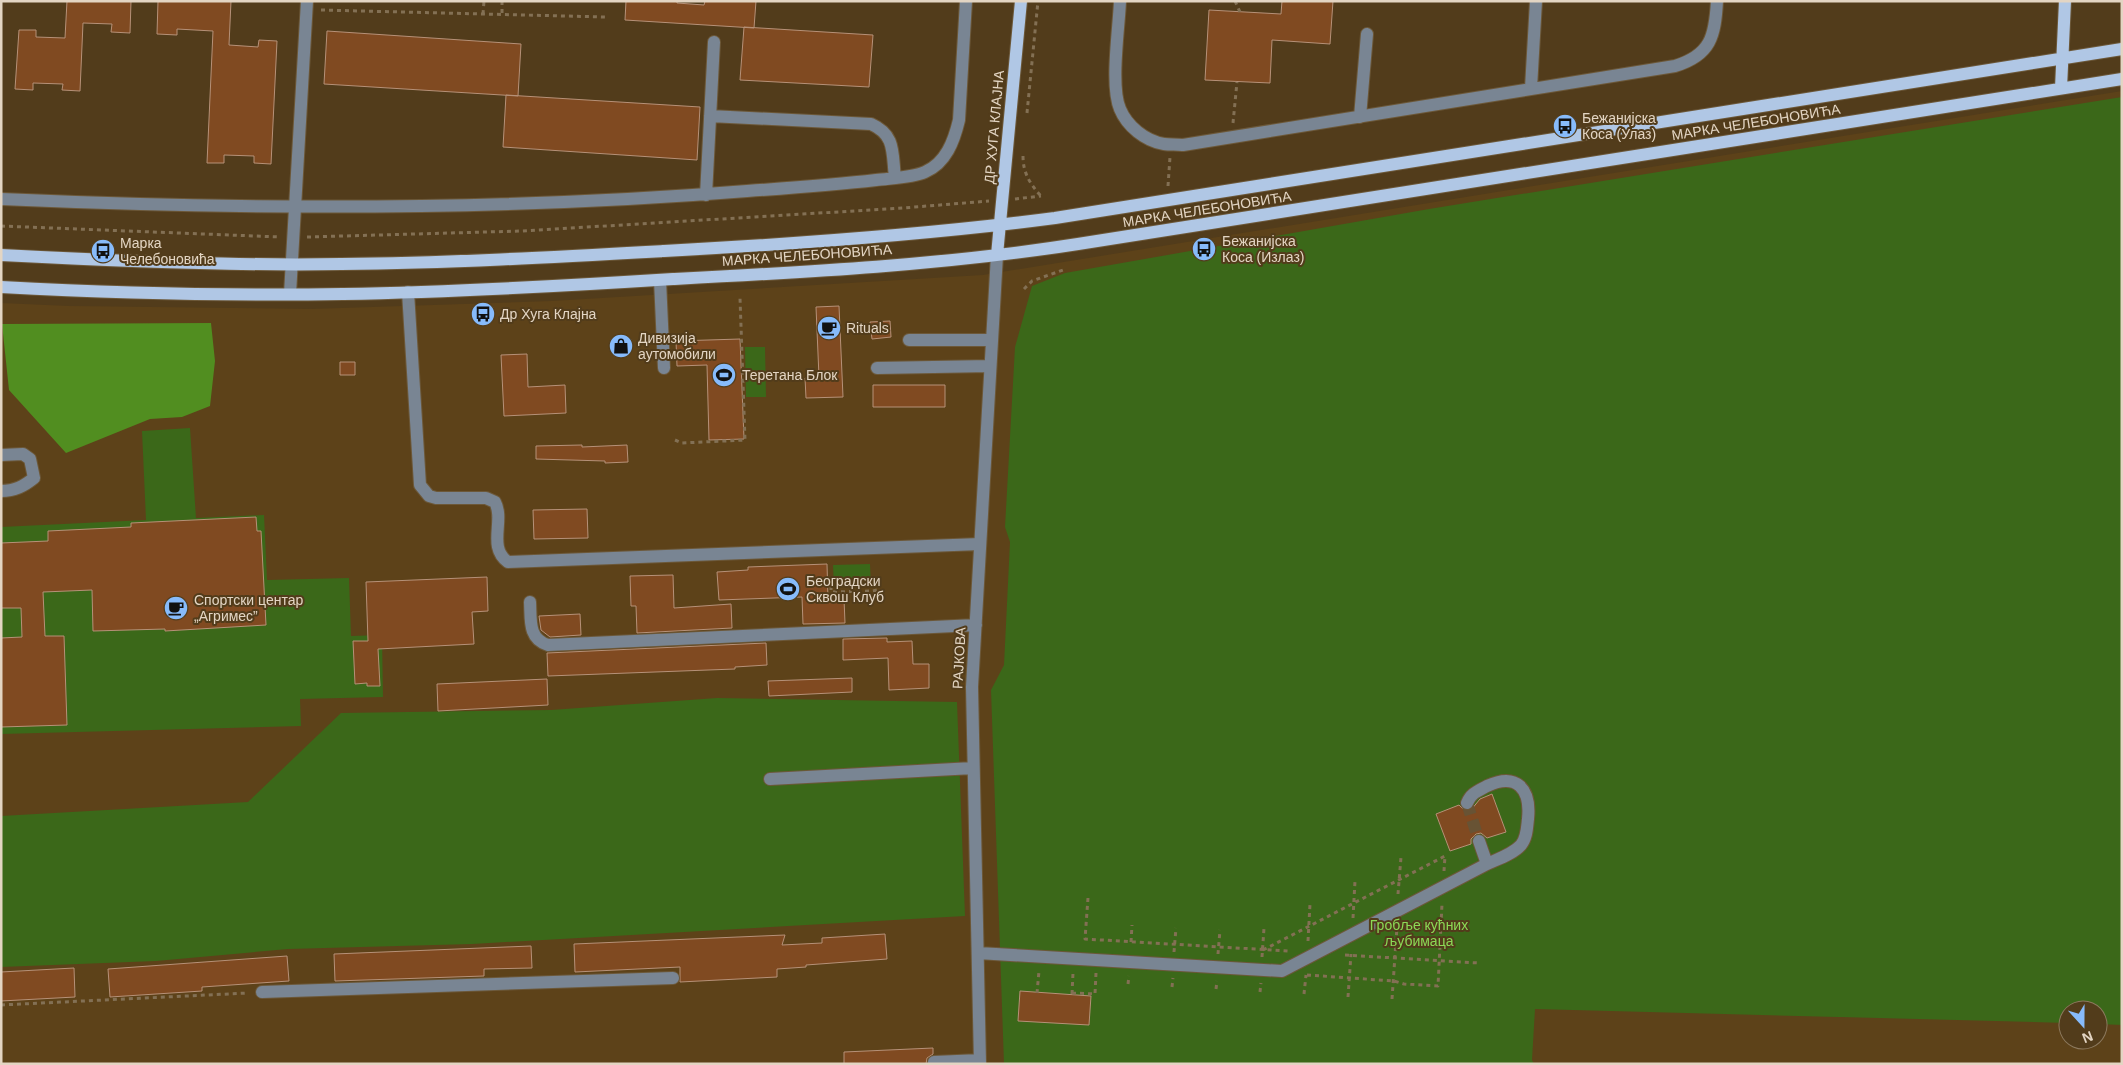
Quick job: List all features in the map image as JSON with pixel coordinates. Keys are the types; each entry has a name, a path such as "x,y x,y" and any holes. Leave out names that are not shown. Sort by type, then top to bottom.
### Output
{"main road":[{"name":"ДР ХУГА КЛАЈНА","path":"997,255 1021,1"},
{"path":"2061,88 2066,1"},
{"name":"МАРКА ЧЕЛЕБОНОВИЋА","path":"1,255 85,260 291,264 568,256 794,244 1000,225 2122,49"},
{"name":"МАРКА ЧЕЛЕБОНОВИЋА","path":"1,287 72,291 290,294 408,292 787,273 997,255 1100,241 2122,79"}],"street":[{"path":"1,199 138,205 294,208 459,206 706,194 834,185 923,173 934,167 948,153 959,120 966,1"},
{"path":"1120,1 1116,83 1119,108 1129,124 1153,141 1183,145 1658,69 1690,61 1700,56 1713,36 1717,1"},
{"path":"1532,88 1536,1"},
{"path":"290,294 307,5"},
{"path":"1360,116 1367,34"},
{"path":"706,194 714,42"},
{"path":"710,116 871,124 882,129 890,139 895,178"},
{"name":"РАЈКОВА","path":"980,1062 972,688 997,255"},
{"path":"660,280 664,368"},
{"path":"408,292 420,486 429,496 436,498 486,498 495,502 498,508 497,546 503,558 508,562 980,544"},
{"path":"909,340 992,340"},
{"path":"878,368 990,366"},
{"path":"1,455 23,454 30,459 34,478 24,486 10,491 1,491"},
{"path":"530,602 534,637 540,643 548,645 976,625"},
{"path":"770,778 973,768"},
{"path":"978,952 1282,971 1513,851 1524,840 1529,804 1527,796 1515,782 1496,782 1474,793 1467,803"},
{"path":"1479,841 1487,864"},
{"path":"262,992 673,978"},
{"path":"934,1062 980,1062"}],"path":[{"path":"483,14 484,1"},
{"path":"502,1 502,14"},
{"path":"1027,119 1038,1"},
{"path":"1235,1 1240,12"},
{"path":"307,5 483,14 605,17"},
{"path":"1232,137 1237,82"},
{"path":"1168,187 1171,144"},
{"path":"1024,148 1025,174 1041,196"},
{"path":"1,226 292,237 522,231 972,203"},
{"path":"1024,289 1032,281 1063,270"},
{"path":"675,440 682,443 745,440 740,298"},
{"path":"828,581 831,581 831,592 873,591 877,590 877,578"},
{"path":"1088,898 1085,939 1289,951"},
{"path":"1342,955 1479,963"},
{"path":"1072,993 1095,994 1097,960"},
{"path":"1282,971 1292,974 1438,986"},
{"path":"1,1005 262,992"}],"shaded area":[{"path":"2122,91 2122,1064 1,1064 1,303 69,306 311,309 552,301 983,275"}],"green space":[{"name":"Гробље кућних љубимаца","path":"2122,97 2122,1025 2108,1024 2108,1000 2058,1000 2058,1023 1535,1009 1532,1060 1534,1064 1004,1064 991,690 1004,665 1010,542 1005,527 1015,347 1032,286 1065,273 1429,209"},
{"path":"211,323 215,361 210,406 182,417 150,419 66,453 9,390 2,324"},
{"path":"745,347 765,347 766,397 746,397"},
{"name":"Спортски центар „Агримес”","path":"190,428 196,518 264,515 267,580 349,578 351,636 382,635 383,697 300,699 301,726 1,734 1,527 146,520 142,431"},
{"path":"870,564 871,586 834,587 833,565"},
{"path":"717,698 957,702 965,916 472,944 288,949 156,961 1,967 1,816 248,802 341,713 551,710"}],"building":[{"path":"67,1 131,1 130,33 111,32 112,24 83,23 80,91 62,90 63,84 33,83 33,90 15,89 19,30 36,30 36,37 65,38"},
{"path":"158,1 231,1 229,45 258,47 259,40 277,41 271,164 254,163 254,156 224,155 224,163 207,163 213,31 177,29 177,35 157,34"},
{"path":"626,1 677,1 677,3 704,5 705,1 756,1 754,28 625,20"},
{"path":"1282,1 1333,1 1330,44 1272,40 1270,83 1205,80 1209,10 1281,14"},
{"path":"744,27 873,35 869,87 740,80"},
{"path":"327,31 521,44 518,96 324,84"},
{"path":"506,95 700,107 697,160 503,147"},
{"path":"839,306 843,397 806,398 805,378 819,377 816,307"},
{"path":"890,321 891,337 872,339 870,322"},
{"name":"Теретана Блок","path":"740,339 744,439 709,440 707,365 677,366 676,341"},
{"path":"527,354 528,387 565,385 566,413 504,416 501,355"},
{"path":"340,362 355,362 355,375 340,375"},
{"path":"873,385 945,385 945,407 873,407"},
{"path":"582,445 582,447 627,445 628,462 605,463 605,461 536,459 536,446"},
{"path":"587,509 588,538 534,539 533,510"},
{"path":"256,517 257,531 261,531 266,625 165,631 165,629 93,631 92,590 43,592 45,636 64,636 67,725 1,727 1,638 22,637 21,608 1,608 1,543 48,541 48,531 131,527 131,523"},
{"path":"827,564 828,599 844,599 845,623 803,624 802,597 719,600 717,572 748,570 748,567"},
{"path":"673,575 674,608 731,604 732,628 637,633 636,606 631,606 630,576"},
{"path":"487,577 488,611 472,612 474,644 378,649 380,686 367,686 367,683 355,684 353,641 368,641 366,582"},
{"path":"580,614 581,635 550,637 541,630 539,616"},
{"path":"887,638 887,642 912,641 913,664 929,664 929,688 889,690 888,658 843,660 843,639"},
{"path":"766,643 767,665 735,667 735,669 548,676 547,653"},
{"path":"852,678 852,692 769,696 768,681"},
{"path":"547,679 548,705 438,711 437,684"},
{"path":"1492,794 1506,832 1487,838 1481,833 1476,834 1471,839 1471,844 1450,851 1436,814 1459,805 1464,810 1471,810 1480,799"},
{"path":"885,934 887,959 777,969 777,977 680,982 680,967 575,972 574,944 785,935 782,945 822,943 822,938"},
{"path":"531,946 532,968 484,969 484,976 335,981 334,954"},
{"path":"287,956 289,981 202,987 202,991 110,997 108,969"},
{"path":"74,968 75,997 1,1001 1,972"},
{"path":"1020,991 1091,996 1089,1025 1018,1021"},
{"path":"933,1048 933,1054 927,1058 926,1064 844,1064 844,1052"}],"tunnel":[{"path":"1467,803 1479,841"}],"place":[{"name":"Бежанијска Коса (Улаз)","path":"1565,126"},
{"name":"Бежанијска Коса (Излаз)","path":"1204,249"},
{"name":"Марка Челебоновића","path":"103,251"},
{"name":"Др Хуга Клајна","path":"483,314"},
{"name":"Rituals","path":"829,328"},
{"name":"Дивизија аутомобили","path":"621,346"},
{"name":"Теретана Блок","path":"724,375"},
{"name":"Београдски Сквош Клуб","path":"788,589"},
{"name":"Спортски центар „Агримес”","path":"176,608"}]}
